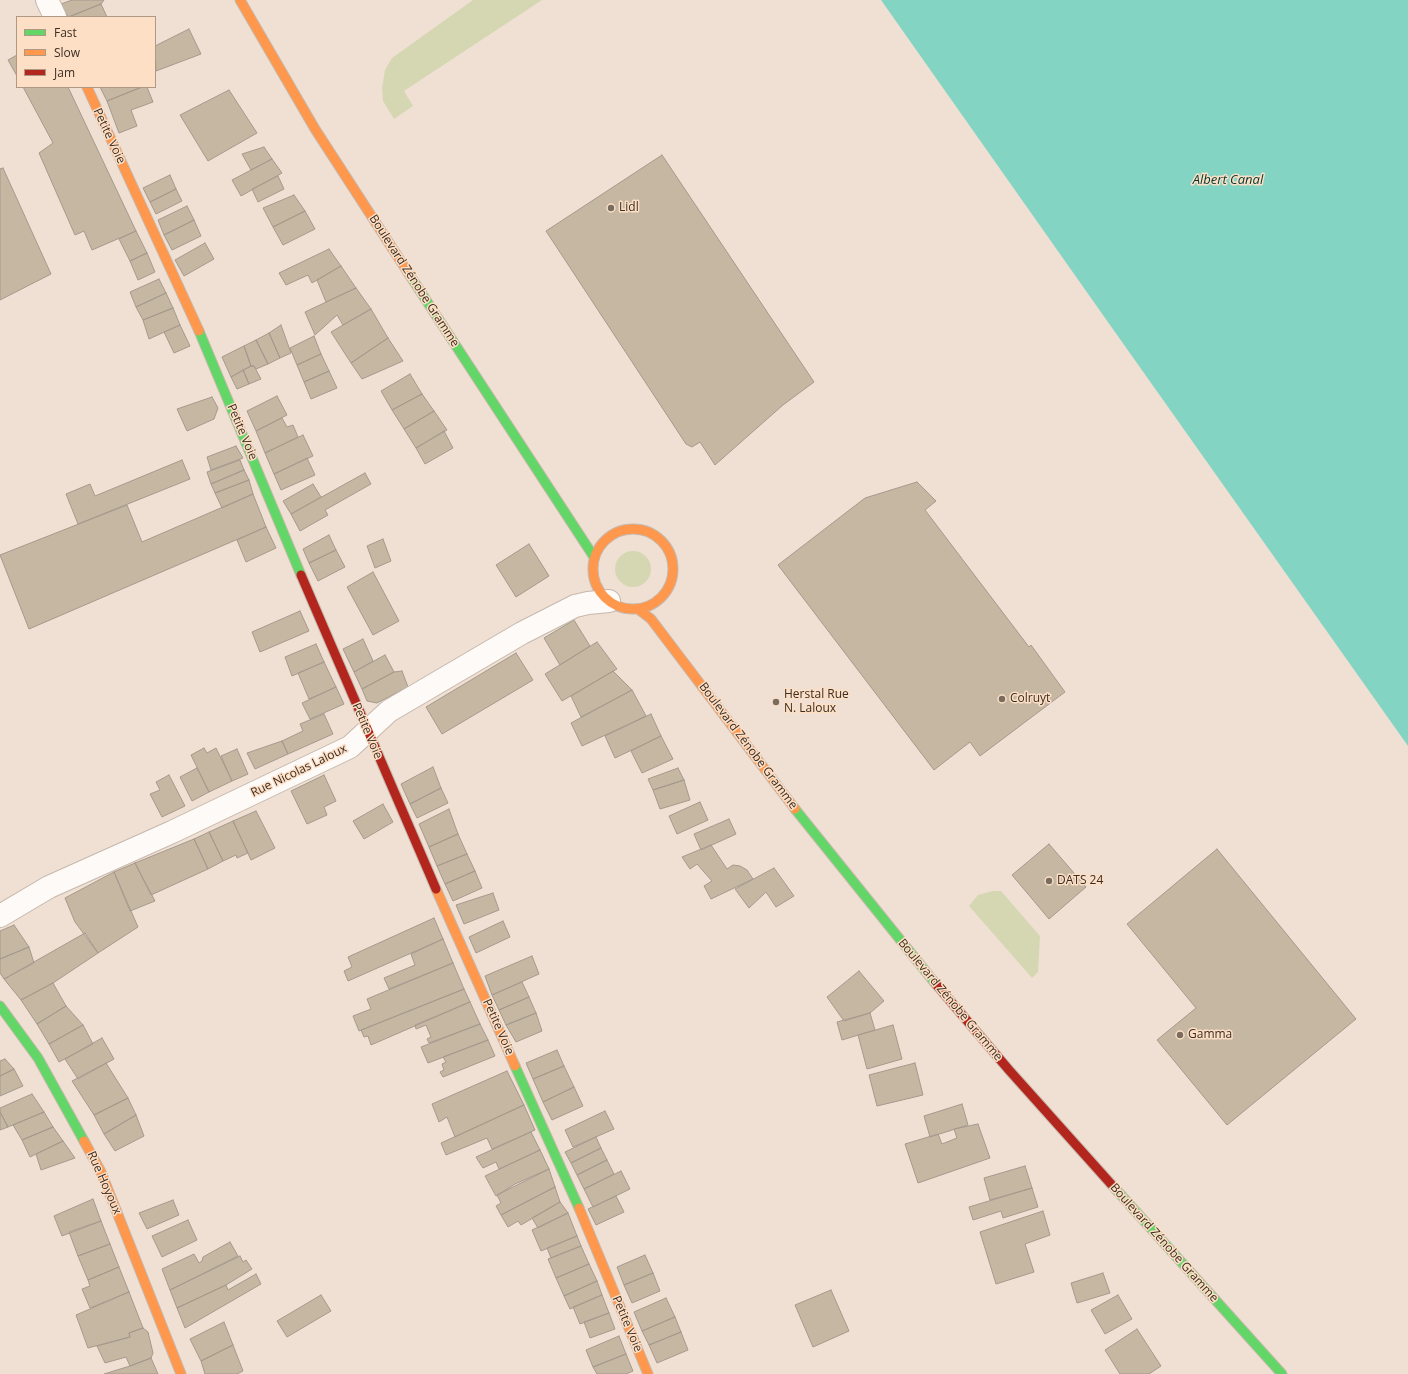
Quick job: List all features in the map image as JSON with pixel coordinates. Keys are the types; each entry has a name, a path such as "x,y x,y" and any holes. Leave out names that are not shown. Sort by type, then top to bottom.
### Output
{"main road":[{"name":"Boulevard Zénobe Gramme","path":"240,0 306,115 594,557"},
{"name":"Petite Voie","path":"87,88 193,316 367,731 446,913 567,1181 648,1374"},
{"path":"634,528 652,532 663,541 670,551 674,565 671,582 667,590 658,600 645,607 638,609 617,606 601,594 594,578 594,557 597,550 606,538 618,531 634,528"},
{"name":"Boulevard Zénobe Gramme","path":"638,609 651,619 854,884 945,995 1009,1070 1282,1374"},
{"name":"Rue Hoyoux","path":"0,1006 38,1058 101,1172 181,1374"}],"street":[{"path":"47,0 54,16"},
{"name":"Rue Nicolas Laloux","path":"0,916 49,887 172,832 350,747 389,712 522,633 575,606 609,601"}],"green space":[{"path":"473,0 542,0 404,91 413,106 394,119 383,101 382,88 385,70 392,58"},
{"path":"637,551 646,556 650,562 650,576 646,582 637,587 629,587 620,582 616,576 615,565 620,556 626,552"},
{"path":"993,891 1001,891 1040,936 1038,972 1032,978 969,906 978,895"}],"water":[{"name":"Albert Canal","path":"881,0 1408,0 1408,746 1110,325"}],"building":[{"path":"72,0 104,0 101,4 71,16 67,16 61,4"},
{"path":"101,4 107,16 71,16"},
{"path":"189,29 201,54 156,71 156,46"},
{"path":"16,56 16,74 8,60"},
{"path":"24,88 68,88 136,231 92,250 84,231 75,235 39,153 53,143"},
{"path":"100,88 140,88 107,101"},
{"path":"140,88 147,88 153,102 131,110 137,126 119,133 107,101"},
{"path":"229,90 257,133 208,161 180,115"},
{"path":"264,147 272,159 251,170 242,154"},
{"path":"662,155 814,382 783,405 715,465 700,442 692,447 686,444 546,231"},
{"path":"272,159 282,173 241,196 232,180"},
{"path":"3,168 51,274 0,300 0,169"},
{"path":"170,175 176,189 150,202 143,188"},
{"path":"278,176 284,189 258,202 252,189"},
{"path":"176,189 182,201 156,214 150,202"},
{"path":"294,195 305,211 273,227 263,208"},
{"path":"187,206 194,220 164,235 158,220"},
{"path":"305,211 315,229 283,245 273,227"},
{"path":"194,220 201,236 172,250 164,235"},
{"path":"136,231 147,253 130,261 119,239"},
{"path":"205,243 214,259 184,276 175,260"},
{"path":"329,249 341,266 312,283 308,275 286,285 279,273"},
{"path":"147,253 155,272 138,280 130,261"},
{"path":"341,266 356,288 326,302 317,280"},
{"path":"159,279 166,293 136,307 130,292"},
{"path":"356,288 371,309 343,325 337,315 315,335 305,312"},
{"path":"166,293 173,308 143,320 136,307"},
{"path":"173,308 180,325 149,339 143,320"},
{"path":"371,309 388,338 351,363 331,332"},
{"path":"180,325 190,346 174,353 164,332"},
{"path":"281,325 291,353 280,358 269,333"},
{"path":"269,333 280,358 268,364 256,340"},
{"path":"314,336 321,354 297,365 290,348"},
{"path":"388,338 403,361 362,379 351,363"},
{"path":"256,340 268,364 256,369 254,366 251,366 244,346"},
{"path":"244,346 251,366 231,377 222,357"},
{"path":"321,354 329,371 304,382 297,365"},
{"path":"254,366 261,379 249,384 243,370"},
{"path":"243,370 249,384 237,389 231,377"},
{"path":"329,371 337,388 311,399 304,382"},
{"path":"410,374 422,394 392,410 381,391"},
{"path":"422,394 434,411 404,429 392,410"},
{"path":"277,396 287,415 256,431 247,411"},
{"path":"212,397 218,408 214,419 187,431 177,409"},
{"path":"434,411 447,430 416,448 404,429"},
{"path":"282,418 287,427 293,425 298,437 265,453 256,431"},
{"path":"444,431 453,448 425,464 416,448"},
{"path":"303,435 313,456 274,474 265,453"},
{"path":"236,446 243,458 211,470 207,457"},
{"path":"307,458 315,475 281,490 274,474"},
{"path":"182,460 190,479 78,524 66,494 90,484 95,496"},
{"path":"240,460 244,470 211,484 207,472"},
{"path":"244,470 249,480 215,493 211,484"},
{"path":"365,473 371,484 325,510 328,515 300,531 291,514"},
{"path":"249,480 253,494 222,508 215,493"},
{"path":"917,482 936,501 925,510 1029,647 1031,645 1065,692 980,756 970,742 934,770 778,565 865,498"},
{"path":"313,484 321,497 291,514 283,501"},
{"path":"253,494 266,527 29,629 0,555 127,505 142,542"},
{"path":"266,527 276,548 246,562 237,540"},
{"path":"329,535 336,550 309,563 303,549"},
{"path":"383,539 391,561 375,568 367,546"},
{"path":"529,544 549,576 516,597 496,565"},
{"path":"336,550 345,567 318,581 309,563"},
{"path":"373,572 399,621 373,635 347,587"},
{"path":"300,611 309,631 260,652 252,632"},
{"path":"574,620 590,646 560,665 544,638"},
{"path":"363,639 373,661 354,672 343,649"},
{"path":"597,642 617,669 562,701 545,674"},
{"path":"316,644 324,662 292,676 285,657"},
{"path":"516,653 533,680 442,734 426,707"},
{"path":"385,655 394,672 362,689 354,672"},
{"path":"324,662 336,687 309,699 298,673"},
{"path":"402,671 408,687 377,703 367,701 362,689 394,672"},
{"path":"613,671 632,690 581,717 571,696"},
{"path":"336,687 344,704 310,719 302,703"},
{"path":"632,690 646,716 582,746 571,723"},
{"path":"324,714 333,734 288,754 282,741 303,731 300,724"},
{"path":"651,714 661,736 615,758 605,736"},
{"path":"661,736 673,759 642,773 631,751"},
{"path":"282,741 288,754 255,769 247,753"},
{"path":"204,748 207,753 216,748 232,781 209,792 191,755"},
{"path":"237,749 248,774 232,781 221,756"},
{"path":"433,767 441,788 410,804 401,784"},
{"path":"197,768 209,792 192,801 180,777"},
{"path":"678,768 684,780 653,790 648,779"},
{"path":"169,775 185,806 162,817 150,794 160,790 156,782"},
{"path":"324,775 336,801 324,807 327,815 307,824 291,791"},
{"path":"684,780 690,800 660,809 653,790"},
{"path":"441,788 448,803 417,818 410,804"},
{"path":"700,802 708,820 677,834 669,816"},
{"path":"383,804 393,822 364,839 353,821"},
{"path":"449,809 458,834 429,847 419,824"},
{"path":"256,811 275,848 251,860 233,821"},
{"path":"729,819 736,834 701,850 694,834"},
{"path":"233,821 248,853 237,858 236,855 223,861 209,832"},
{"path":"209,832 223,861 208,869 194,839"},
{"path":"458,834 467,854 437,866 429,847"},
{"path":"194,839 208,869 151,895 135,863"},
{"name":"DATS 24","path":"1049,844 1086,887 1049,919 1012,875"},
{"path":"711,845 727,869 733,865 740,866 747,870 753,879 711,899 704,886 712,881 697,864 690,869 682,857"},
{"path":"1217,849 1356,1019 1227,1125 1157,1040 1196,1008 1127,924"},
{"path":"467,854 475,871 445,884 437,866"},
{"path":"135,863 155,901 130,911 114,872"},
{"path":"774,868 794,896 776,907 766,892 749,908 735,889"},
{"path":"475,871 482,888 453,901 445,884"},
{"path":"114,872 138,927 98,953 75,922 65,898"},
{"path":"493,893 499,910 464,924 456,905"},
{"path":"434,918 443,939 348,981 344,971 352,967 348,957"},
{"path":"503,921 510,937 476,953 469,937"},
{"path":"14,925 29,947 0,959 0,931"},
{"path":"85,933 98,953 53,983 21,1000 4,979"},
{"path":"443,939 453,963 389,989 384,978 415,965 411,954"},
{"path":"29,947 34,963 4,979 0,973 0,959"},
{"path":"532,956 539,974 492,995 485,976"},
{"path":"453,963 464,989 359,1031 353,1016 371,1009 367,999"},
{"path":"859,971 884,1001 870,1013 844,1021 827,997"},
{"path":"522,982 529,997 499,1010 492,995"},
{"path":"53,983 66,1006 37,1024 21,1000"},
{"path":"464,989 470,1002 371,1045 368,1036 364,1037 361,1030"},
{"path":"529,997 536,1013 506,1025 499,1010"},
{"path":"470,1002 480,1024 429,1043 427,1039 431,1037 426,1025 416,1029 415,1025"},
{"path":"66,1006 83,1025 49,1044 37,1024"},
{"path":"536,1013 542,1031 516,1042 506,1025"},
{"path":"870,1013 875,1030 842,1040 837,1022"},
{"path":"480,1024 488,1040 428,1063 421,1047"},
{"path":"83,1025 93,1044 59,1062 49,1044"},
{"path":"893,1025 902,1059 867,1069 858,1035"},
{"path":"102,1038 114,1059 78,1079 65,1059"},
{"path":"488,1040 495,1056 443,1077 440,1072 444,1070 442,1064 446,1062 443,1057"},
{"path":"557,1050 564,1066 533,1079 526,1063"},
{"path":"5,1059 14,1069 0,1076 0,1061"},
{"path":"106,1063 128,1098 94,1115 72,1081"},
{"path":"915,1063 923,1095 877,1106 869,1075"},
{"path":"564,1066 574,1087 543,1102 533,1079"},
{"path":"14,1069 23,1086 0,1096 0,1076"},
{"path":"507,1071 524,1105 455,1137 447,1117 439,1122 432,1104"},
{"path":"574,1087 583,1106 552,1120 543,1102"},
{"path":"32,1094 44,1112 8,1127 0,1112 0,1108"},
{"path":"128,1098 136,1115 104,1134 94,1115"},
{"path":"962,1104 968,1125 930,1137 924,1116"},
{"path":"524,1105 535,1130 492,1149 487,1138 446,1155 441,1143"},
{"path":"605,1111 614,1129 573,1147 565,1130"},
{"path":"0,1112 8,1127 0,1130"},
{"path":"44,1112 53,1127 22,1140 13,1125"},
{"path":"136,1115 144,1136 115,1151 104,1134"},
{"path":"978,1124 990,1158 918,1183 905,1144 938,1134 942,1144 957,1138 954,1129"},
{"path":"53,1127 63,1141 30,1157 22,1140"},
{"path":"531,1132 540,1150 499,1169 496,1162 483,1168 476,1157"},
{"path":"596,1137 601,1148 571,1163 565,1152"},
{"path":"63,1141 75,1158 41,1170 36,1154"},
{"path":"601,1148 607,1160 577,1175 571,1163"},
{"path":"540,1150 549,1169 515,1184 496,1196 485,1176"},
{"path":"607,1160 614,1174 584,1189 577,1175"},
{"path":"1025,1166 1032,1188 990,1200 984,1178"},
{"path":"549,1169 555,1187 501,1215 496,1206 501,1203 497,1195"},
{"path":"621,1171 630,1189 593,1207 584,1189"},
{"path":"555,1187 560,1202 521,1225 518,1221 508,1227 501,1215"},
{"path":"1032,1188 1038,1207 1003,1218 1001,1211 973,1220 969,1207"},
{"path":"616,1196 624,1212 596,1225 588,1209"},
{"path":"93,1199 101,1221 62,1236 54,1216"},
{"path":"173,1200 179,1215 147,1229 139,1213"},
{"path":"560,1202 568,1213 538,1228 532,1218"},
{"path":"1043,1211 1050,1235 1025,1244 1034,1272 996,1284 980,1232"},
{"path":"568,1213 577,1236 541,1251 532,1230"},
{"path":"188,1220 197,1240 162,1257 152,1236"},
{"path":"101,1221 110,1244 78,1256 69,1232"},
{"path":"577,1236 581,1246 551,1258 547,1248"},
{"path":"230,1242 238,1256 170,1290 162,1269 194,1254 199,1263 202,1261 203,1257"},
{"path":"110,1244 119,1267 88,1280 78,1256"},
{"path":"581,1246 589,1264 556,1278 548,1259"},
{"path":"645,1255 653,1273 624,1285 617,1267"},
{"path":"240,1256 243,1262 246,1260 252,1269 226,1285 177,1308 170,1290"},
{"path":"589,1264 597,1281 564,1296 556,1278"},
{"path":"119,1267 129,1292 90,1308 82,1289 90,1286 88,1280"},
{"path":"653,1273 660,1291 632,1303 624,1285"},
{"path":"1103,1273 1110,1293 1077,1303 1071,1283"},
{"path":"256,1274 261,1284 185,1328 177,1308 226,1285 228,1290"},
{"path":"597,1281 602,1295 570,1309 564,1296"},
{"path":"831,1290 849,1331 813,1347 795,1305"},
{"path":"129,1292 143,1328 129,1333 130,1337 88,1348 76,1315"},
{"path":"321,1295 331,1311 287,1337 277,1321"},
{"path":"602,1295 609,1313 580,1324 573,1307"},
{"path":"1118,1295 1132,1319 1105,1334 1091,1310"},
{"path":"666,1298 675,1317 642,1331 634,1312"},
{"path":"609,1313 615,1329 590,1338 584,1322"},
{"path":"675,1317 681,1332 649,1345 642,1331"},
{"path":"224,1322 233,1345 201,1361 190,1339"},
{"path":"143,1328 148,1332 153,1353 151,1358 130,1366 126,1357 105,1363 97,1346 130,1337 129,1333"},
{"path":"1137,1329 1161,1366 1149,1374 1120,1374 1105,1350"},
{"path":"681,1332 688,1350 657,1363 649,1345"},
{"path":"619,1336 626,1354 593,1367 586,1350"},
{"path":"233,1345 243,1371 237,1374 205,1374 201,1361"},
{"path":"626,1354 633,1371 626,1374 597,1374 593,1367"},
{"path":"151,1358 158,1374 104,1374 130,1366"}],"traffic: fast":[{"path":"409,274 594,557"},
{"path":"199,331 301,575"},
{"path":"795,809 935,983"},
{"path":"0,1006 38,1058 84,1141"},
{"path":"515,1066 579,1208"},
{"path":"1111,1184 1282,1374"}],"traffic: slow":[{"path":"240,0 315,129 409,274"},
{"path":"87,88 199,331"},
{"path":"633,529 648,532 661,541 670,554 673,569 670,584 661,597 648,606 633,609 618,606 605,597 596,584 593,569 596,554 605,541 618,532 633,529"},
{"path":"638,609 651,619 795,809"},
{"path":"436,889 515,1066"},
{"path":"84,1141 101,1172 181,1374"},
{"path":"579,1208 648,1374"}],"traffic: jam":[{"path":"301,575 436,889"},
{"path":"935,983 1009,1070 1111,1184"}],"place":[{"name":"Lidl","path":"611,208"},
{"name":"Colruyt","path":"1002,699"},
{"name":"Herstal Rue N. Laloux","path":"776,702"},
{"name":"DATS 24","path":"1049,881"},
{"name":"Gamma","path":"1180,1035"}]}
